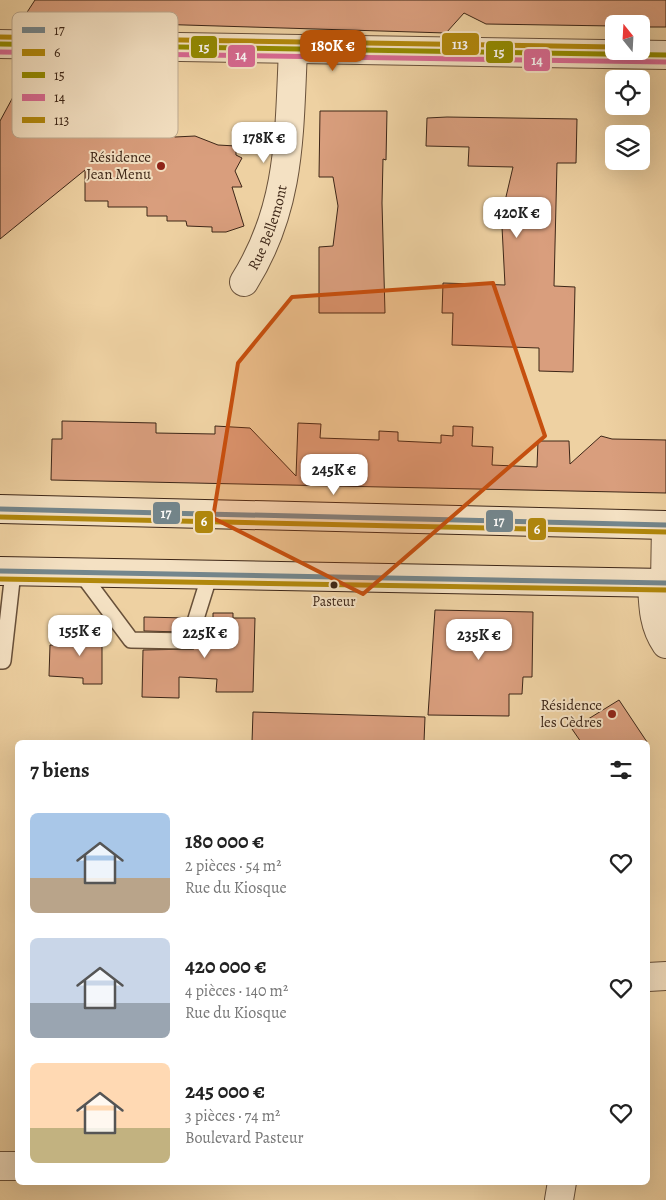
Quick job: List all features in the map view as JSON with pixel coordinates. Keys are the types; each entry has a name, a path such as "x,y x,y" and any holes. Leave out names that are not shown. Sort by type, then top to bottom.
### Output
{"main road":[{"path":"178,48 666,54"},
{"name":"Rue Bellemont","path":"244,282 264,246 281,194 290,125 293,50"},
{"path":"0,509 666,525 661,583 654,614 661,636 666,644"},
{"path":"7,571 661,583"},
{"path":"650,977 666,976"},
{"path":"0,1166 15,1166"},
{"path":"559,1200 562,1185"}],"lane":[{"path":"0,661 3,661 7,571"},
{"path":"81,573 131,640 189,640 210,574"}],"highlighted area":[{"path":"493,283 545,436 363,594 213,518 238,363 292,297"}],"building":[{"path":"35,0 666,0 666,27 650,27 650,15 605,15 605,26 486,24 464,13 446,33 178,25 178,12 27,12"},
{"name":"Résidence Jean Menu","path":"12,99 12,138 178,138 195,136 218,145 236,146 236,155 242,158 235,171 242,187 232,187 244,226 226,232 212,232 212,227 187,226 186,221 167,221 167,216 147,216 147,207 108,207 108,201 85,201 85,170 0,239 0,121"},
{"path":"320,111 387,111 386,160 383,159 382,203 385,313 319,313 319,247 333,246 338,206 333,177 319,177"},
{"path":"427,118 577,119 576,163 557,163 554,286 575,287 573,372 539,371 539,348 452,345 453,313 442,313 443,283 505,285 502,227 505,201 513,167 468,166 469,147 426,146"},
{"path":"62,421 156,423 156,433 215,434 215,426 250,428 296,476 298,423 321,424 320,438 379,440 379,431 398,432 398,441 441,443 441,435 453,436 453,426 473,427 472,446 493,447 492,465 537,467 538,441 569,441 570,464 601,436 612,439 666,440 666,493 51,480 52,439 62,439"},
{"path":"435,610 533,612 532,677 523,677 522,694 509,694 509,716 428,715"},
{"path":"213,613 233,613 233,618 255,618 253,692 216,692 217,679 179,677 179,698 142,697 143,650 194,649 198,644 206,618 213,618"},
{"path":"144,617 186,618 182,632 144,631"},
{"path":"84,623 102,623 102,684 83,684 83,678 49,676 50,645 84,646"},
{"name":"Résidence les Cèdres","path":"619,700 646,740 580,740 572,729"},
{"path":"253,712 425,717 424,740 252,740"}],"transit line":[{"name":"113","path":"0,37 12,37"},
{"name":"113","path":"178,40 605,47"},
{"name":"15","path":"0,44 12,44"},
{"name":"15","path":"178,47 666,55"},
{"name":"14","path":"0,52 12,52"},
{"name":"14","path":"178,55 666,62"},
{"name":"17","path":"0,509 666,525"},
{"name":"6","path":"0,517 666,532"},
{"name":"17","path":"0,571 666,583"},
{"name":"6","path":"0,579 666,590"}],"place":[{"name":"Résidence Jean Menu","path":"161,166"},
{"name":"Pasteur","path":"334,585"},
{"name":"Résidence les Cèdres","path":"612,714"}]}
